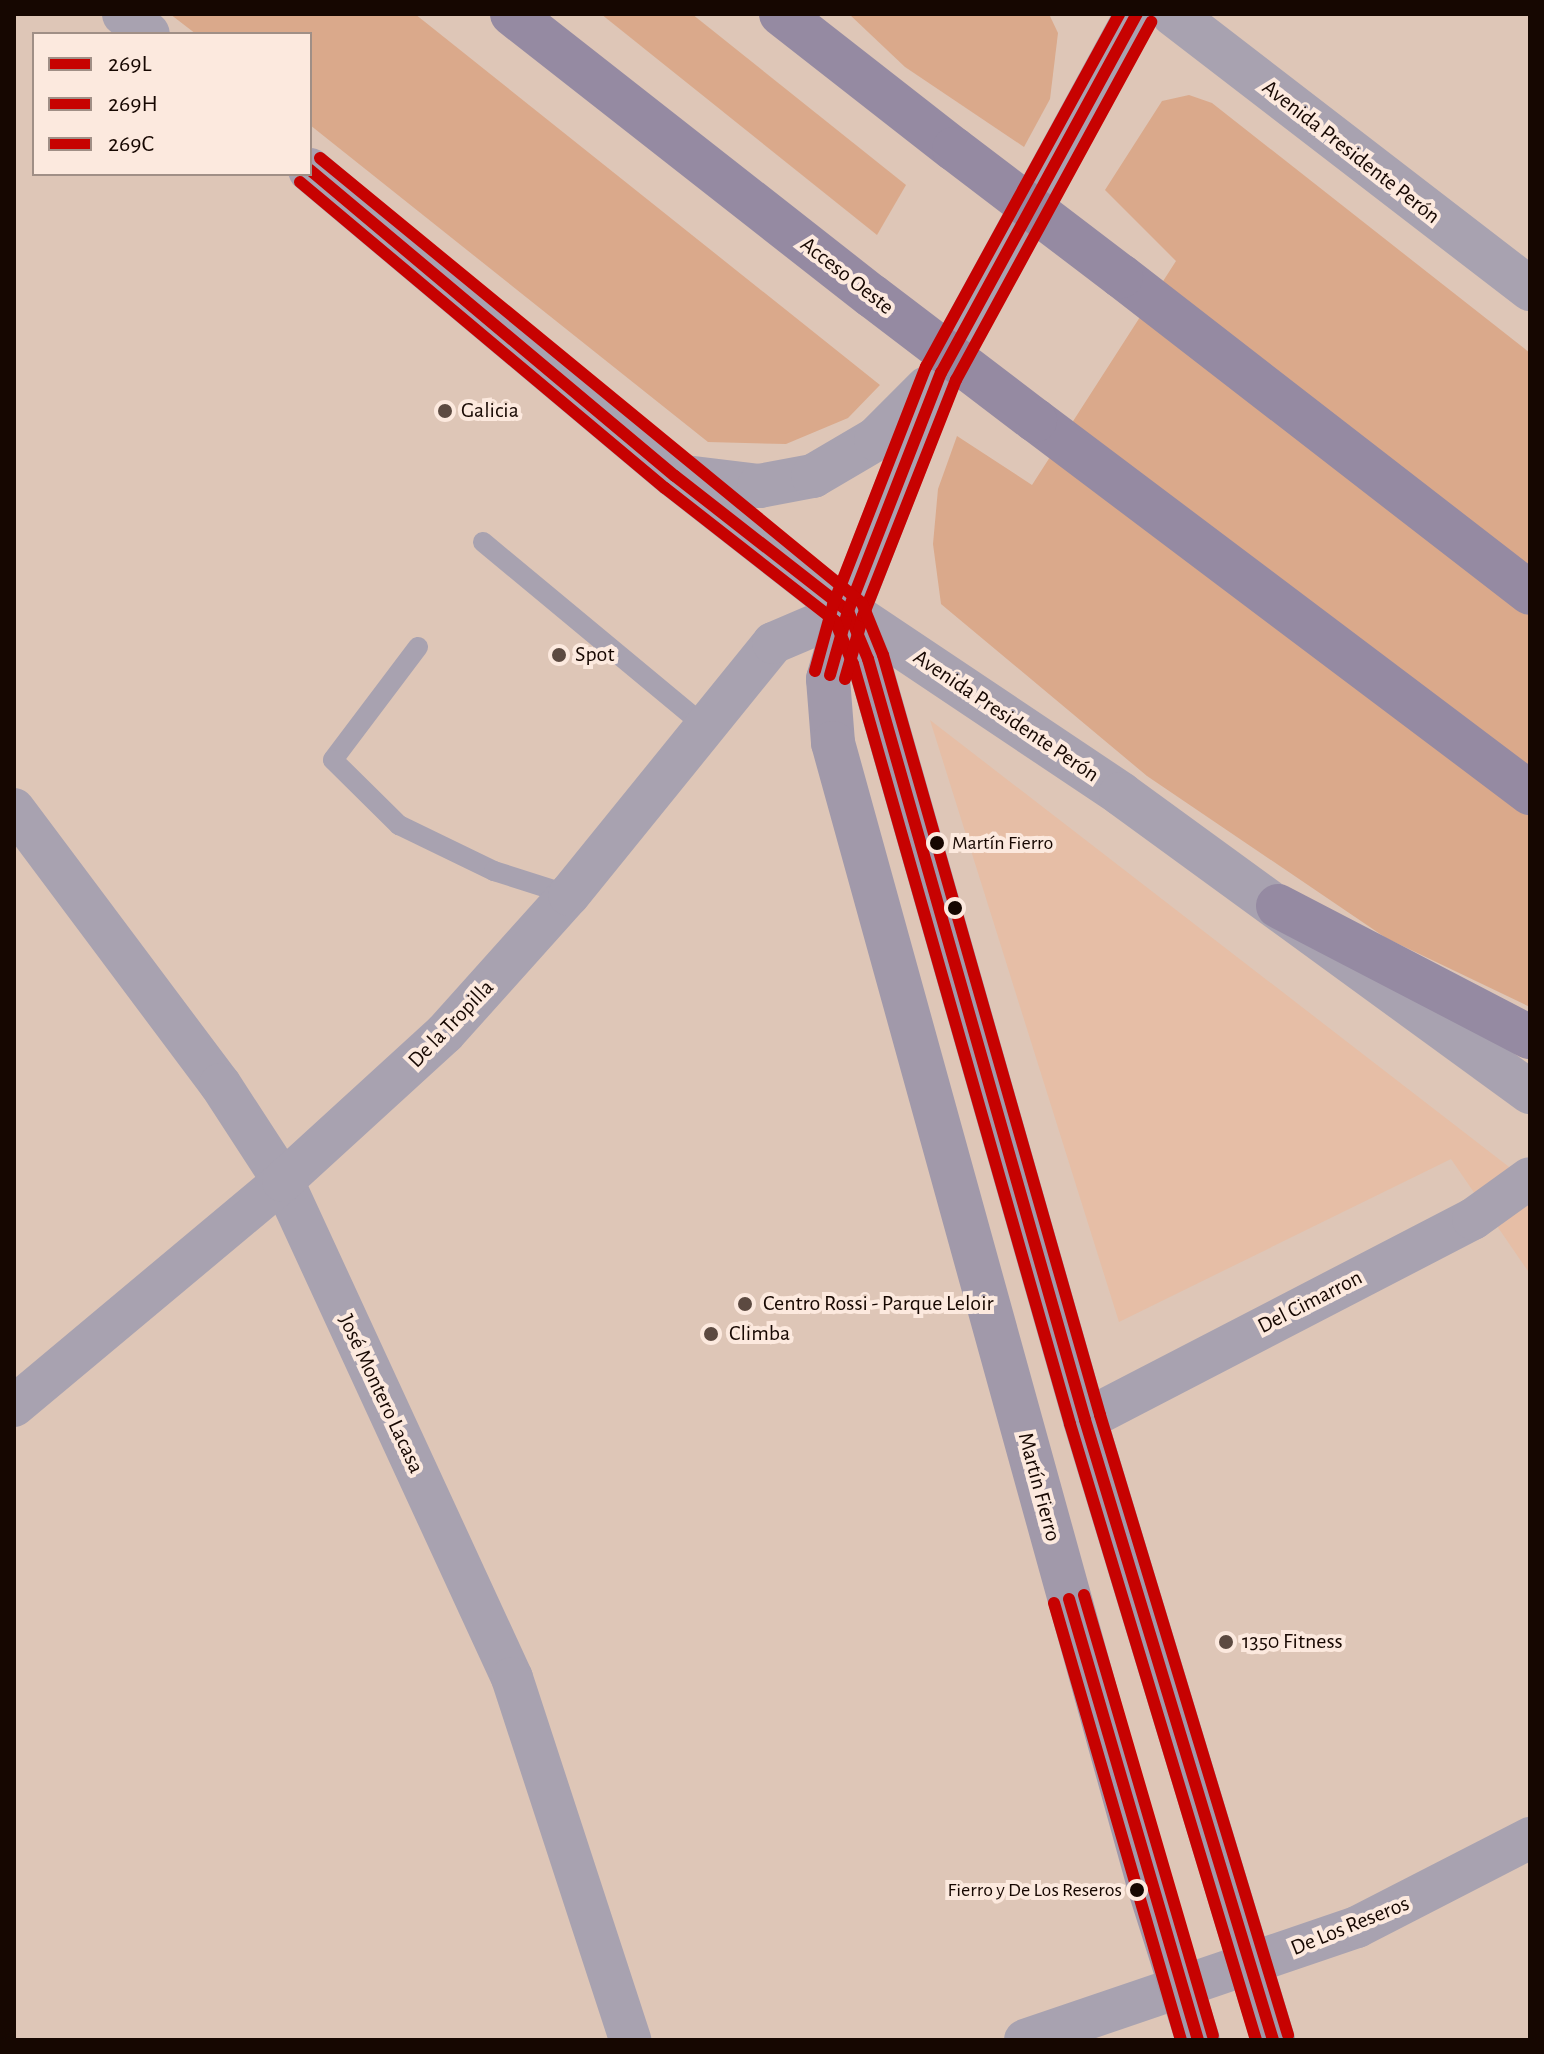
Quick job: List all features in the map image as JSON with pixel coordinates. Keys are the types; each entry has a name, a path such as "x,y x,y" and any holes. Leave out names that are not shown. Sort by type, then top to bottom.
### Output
{"highway":[{"name":"Acceso Oeste","path":"512,14 872,296 1530,793"},
{"path":"781,14 1530,593"},
{"path":"1278,906 1530,1037"}],"main road":[{"path":"848,611 868,659 1085,1420 1253,1964 1273,2040"},
{"name":"Martín Fierro","path":"848,611 828,679 833,743 1150,1889 1198,2040"}],"street":[{"path":"124,14 146,32"},
{"path":"848,611 941,373 1137,14"},
{"name":"Avenida Presidente Perón","path":"1173,14 1530,289"},
{"name":"Avenida Presidente Perón","path":"312,172 675,476 848,611 1278,906 1530,1092"},
{"path":"675,476 759,486 813,476 876,439 941,373"},
{"name":"De la Tropilla","path":"14,1406 283,1181 445,1033 569,895 773,643 848,611"},
{"name":"José Montero Lacasa","path":"14,809 220,1084 283,1181 512,1678 630,2040"},
{"name":"Del Cimarron","path":"1085,1420 1473,1219 1530,1178"},
{"name":"De Los Reseros","path":"1025,2040 1182,1982 1253,1964 1357,1927 1530,1838"}],"lane":[{"path":"483,542 705,726"},
{"path":"418,647 333,760 399,825 494,871 569,895"}],"shaded area":[{"path":"170,14 415,14 880,385 848,418 786,444 708,442 312,127 312,32 193,32"},
{"path":"601,14 692,14 906,185 877,235"},
{"path":"849,14 1049,14 1058,33 1050,99 1024,147 905,67"},
{"path":"1189,95 1212,103 1530,353 1530,1007 1386,938 1147,776 941,604 933,544 938,489 957,436 1032,485 1176,261 1105,190 1162,101"},
{"path":"930,720 1530,1183 1530,1274 1451,1159 1119,1322"}],"transit line":[{"name":"269C","path":"815,671 833,605 926,367 1119,14"},
{"name":"269L","path":"830,675 848,611 941,373 1137,14"},
{"name":"269H","path":"845,679 863,616 956,380 1151,22"},
{"name":"269C","path":"320,158 862,603 883,655 1100,1415 1288,2035"},
{"name":"269L","path":"312,172 675,476 848,611 868,659 1085,1420 1273,2040"},
{"name":"269H","path":"300,182 665,488 835,621 853,664 1070,1424 1256,2040"},
{"name":"269C","path":"1084,1595 1213,2036"},
{"name":"269L","path":"1069,1599 1198,2040"},
{"name":"269H","path":"1054,1603 1181,2040"}],"place":[{"name":"Galicia","path":"445,411"},
{"name":"Spot","path":"559,655"},
{"name":"Martín Fierro","path":"937,843"},
{"name":"Centro Rossi - Parque Leloir","path":"745,1304"},
{"name":"Climba","path":"711,1334"},
{"name":"1350 Fitness","path":"1226,1642"},
{"name":"Fierro y De Los Reseros","path":"1137,1890"}]}
